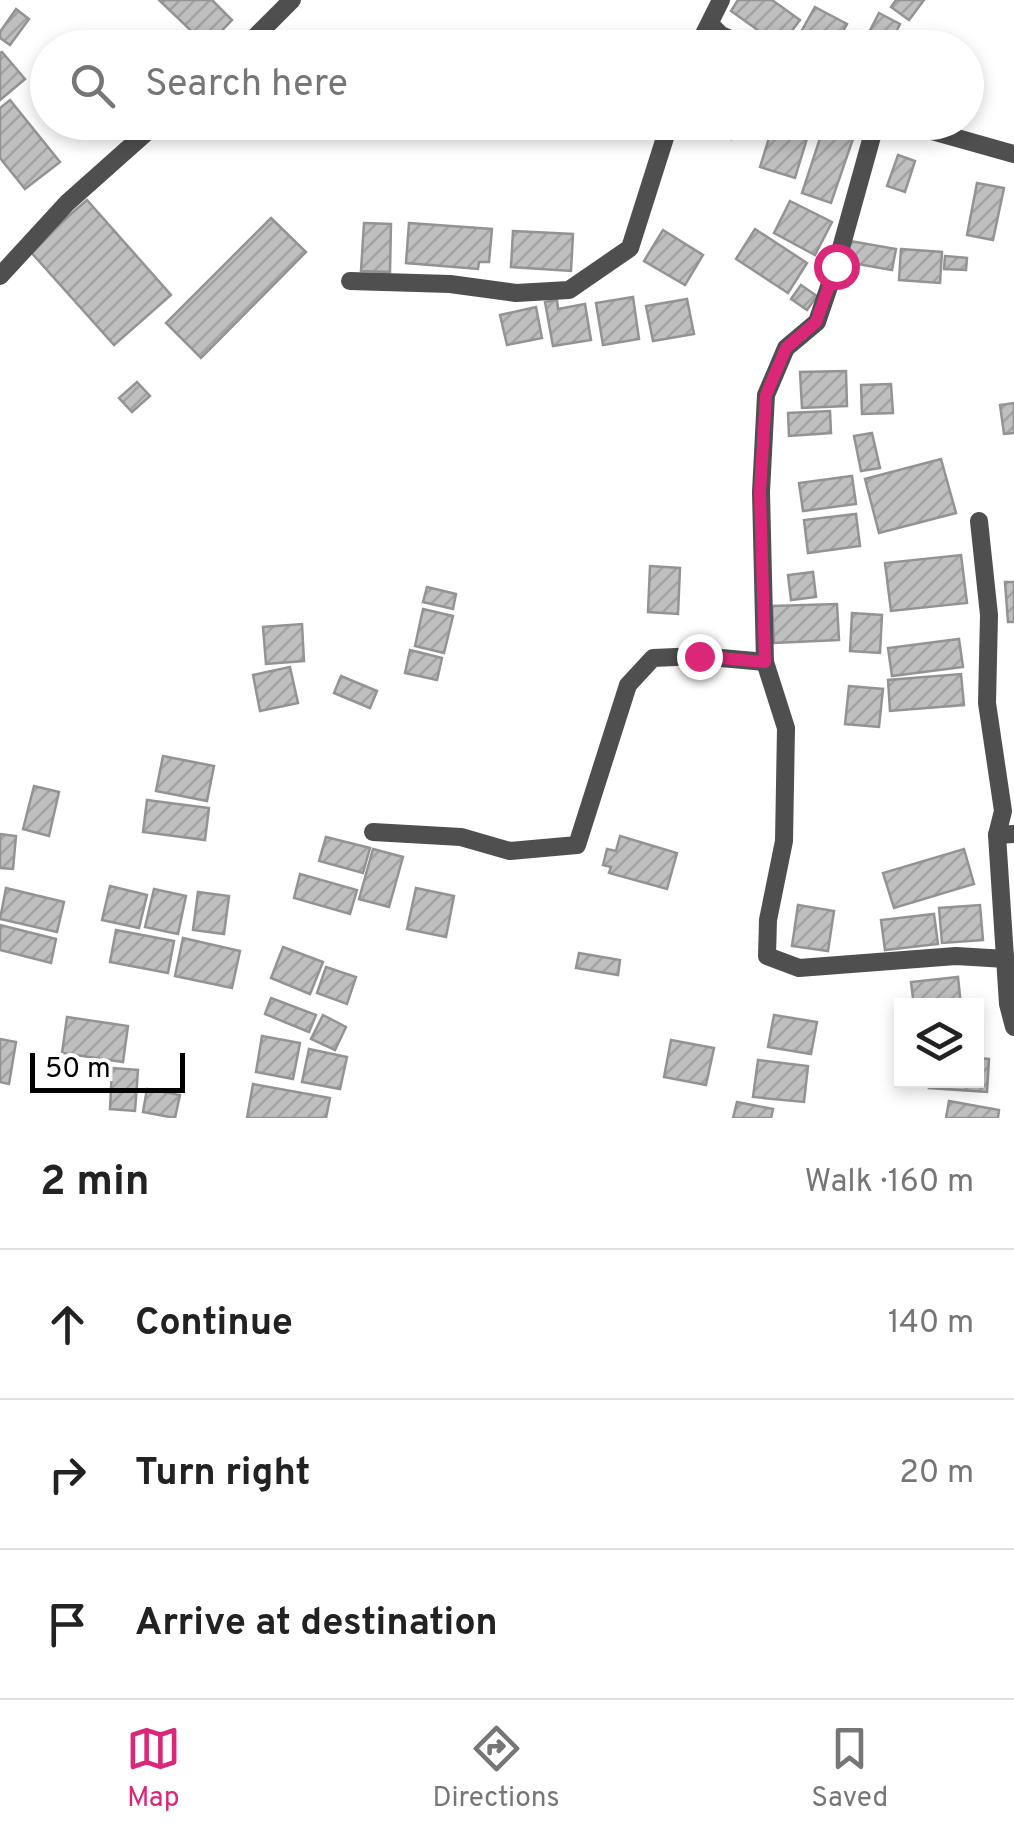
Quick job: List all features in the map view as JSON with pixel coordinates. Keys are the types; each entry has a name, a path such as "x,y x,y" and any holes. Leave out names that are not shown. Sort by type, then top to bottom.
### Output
{"street":[{"path":"262,30 292,0"},
{"path":"707,30 721,0"},
{"path":"710,24 717,30"},
{"path":"0,276 66,203 138,140"},
{"path":"350,280 450,284 516,293 569,290 630,248 664,140"},
{"path":"871,140 816,322 786,348 766,395 760,492 765,662 786,728 784,841 768,920 767,956 799,968 956,956 1006,959"},
{"path":"964,140 1014,154"},
{"path":"979,520 989,615 987,703 1006,835 999,898 1006,930 1014,1025"},
{"path":"373,832 460,837 510,851 577,845 628,685 653,658 699,656 765,662"}],"building":[{"path":"159,0 212,0 232,20 222,30 190,30"},
{"path":"738,0 772,0 800,20 792,30 758,30 731,11"},
{"path":"896,0 924,0 909,20 891,7"},
{"path":"815,7 847,24 844,30 802,30"},
{"path":"16,9 29,19 10,45 0,38 0,32"},
{"path":"879,13 900,24 897,30 870,30"},
{"path":"0,53 25,79 0,100"},
{"path":"10,100 30,125 30,140 42,140 60,162 25,189 0,158 0,108"},
{"path":"768,140 807,140 795,178 760,167"},
{"path":"819,140 853,140 831,203 802,193"},
{"path":"898,155 915,161 905,192 887,186"},
{"path":"977,183 1004,188 993,240 967,235"},
{"path":"87,200 171,295 114,345 29,250"},
{"path":"790,201 832,222 815,255 774,233"},
{"path":"271,218 306,252 201,358 166,323"},
{"path":"364,223 391,224 390,272 361,271"},
{"path":"409,223 492,229 489,262 479,262 478,269 406,263"},
{"path":"755,229 807,263 788,293 736,259"},
{"path":"663,230 703,255 685,285 644,261"},
{"path":"513,231 573,234 571,271 511,267"},
{"path":"850,241 896,249 892,270 846,262"},
{"path":"901,249 942,252 940,283 899,280"},
{"path":"945,256 967,258 966,270 944,269"},
{"path":"801,285 817,296 807,310 791,299"},
{"path":"633,297 639,339 603,345 596,303"},
{"path":"687,299 694,334 653,341 646,306"},
{"path":"557,300 558,309 585,304 591,340 553,346 545,302"},
{"path":"536,307 542,338 507,345 500,315"},
{"path":"846,371 847,406 802,408 800,372"},
{"path":"137,382 150,396 132,412 119,398"},
{"path":"891,384 893,413 862,414 861,385"},
{"path":"1014,403 1014,433 1004,434 1000,405"},
{"path":"830,411 831,433 789,436 788,413"},
{"path":"872,433 880,468 861,471 854,436"},
{"path":"941,459 956,513 879,533 865,479"},
{"path":"852,476 856,504 803,511 799,483"},
{"path":"856,514 860,546 808,553 804,520"},
{"path":"961,555 967,603 891,611 885,563"},
{"path":"650,566 680,568 678,614 648,612"},
{"path":"813,572 816,597 791,600 788,575"},
{"path":"1005,582 1014,582 1014,622 1008,622"},
{"path":"427,587 456,594 453,609 423,602"},
{"path":"837,604 839,640 774,643 772,606"},
{"path":"423,609 453,616 444,653 415,646"},
{"path":"852,613 882,615 880,653 850,651"},
{"path":"302,624 304,661 266,664 263,627"},
{"path":"959,639 963,667 892,676 888,648"},
{"path":"410,650 442,658 437,680 405,673"},
{"path":"290,667 298,703 260,711 253,675"},
{"path":"961,674 964,705 890,711 888,680"},
{"path":"341,676 377,691 370,708 334,693"},
{"path":"849,686 883,689 879,727 845,724"},
{"path":"163,756 214,766 207,801 156,791"},
{"path":"34,786 59,792 49,836 23,829"},
{"path":"147,800 209,808 205,840 143,832"},
{"path":"0,834 16,836 13,869 0,868"},
{"path":"620,836 677,853 667,889 609,873 611,867 603,865 607,849 616,851"},
{"path":"326,837 370,848 363,873 319,861"},
{"path":"373,849 403,857 389,907 359,899"},
{"path":"964,849 974,884 894,908 883,873"},
{"path":"300,874 357,890 350,914 294,898"},
{"path":"110,886 147,895 139,928 102,920"},
{"path":"6,888 64,902 57,932 0,919"},
{"path":"416,888 454,896 446,937 407,929"},
{"path":"154,889 186,896 178,934 145,927"},
{"path":"198,892 229,896 224,934 193,930"},
{"path":"798,905 834,911 828,951 792,946"},
{"path":"980,905 983,940 942,943 939,908"},
{"path":"934,914 938,944 885,950 881,920"},
{"path":"0,925 56,939 51,963 0,950"},
{"path":"116,930 174,941 168,973 110,962"},
{"path":"183,938 240,951 232,988 175,976"},
{"path":"283,947 323,962 310,994 271,978"},
{"path":"579,953 620,960 618,975 576,968"},
{"path":"326,967 356,977 347,1004 317,993"},
{"path":"958,977 960,998 913,998 911,982"},
{"path":"271,998 316,1015 309,1032 265,1014"},
{"path":"323,1015 346,1027 335,1050 311,1039"},
{"path":"774,1015 817,1022 811,1054 768,1047"},
{"path":"67,1017 128,1026 123,1062 62,1053"},
{"path":"262,1036 300,1043 293,1079 256,1072"},
{"path":"0,1039 16,1042 9,1084 0,1082"},
{"path":"671,1040 714,1048 706,1085 664,1077"},
{"path":"309,1049 347,1057 340,1089 302,1082"},
{"path":"984,1059 989,1059 987,1092 929,1088 984,1088"},
{"path":"758,1060 808,1066 804,1102 753,1097"},
{"path":"112,1068 138,1070 135,1111 110,1109"},
{"path":"253,1084 330,1098 326,1118 247,1118"},
{"path":"147,1089 180,1095 175,1118 143,1112"},
{"path":"949,1101 999,1110 998,1118 946,1118"},
{"path":"737,1102 773,1109 771,1118 733,1118"}],"route":[{"path":"699,656 765,662 760,492 766,448 766,395 786,348 816,322 836,266"}]}
